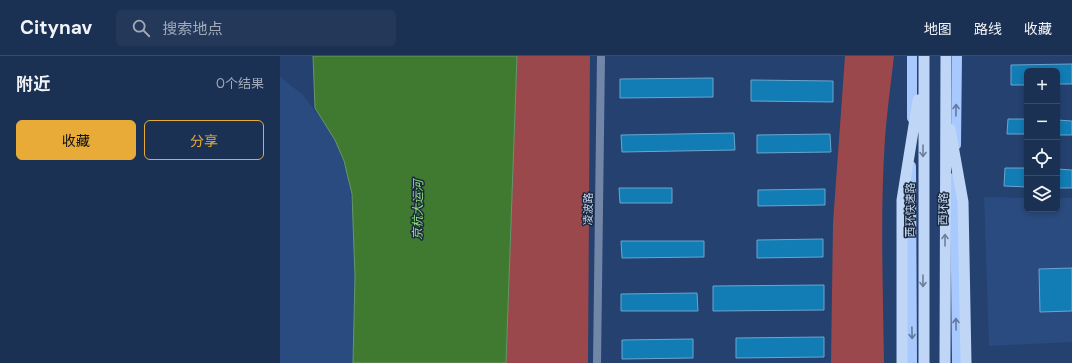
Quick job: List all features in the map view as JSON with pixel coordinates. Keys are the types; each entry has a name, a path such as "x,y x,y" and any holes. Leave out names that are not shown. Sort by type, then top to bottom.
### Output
{"highway":[{"path":"945,363 944,100 946,56"},
{"path":"902,363 902,200 923,61"},
{"name":"西环快速路","path":"923,61 924,363"},
{"path":"944,100 963,202 966,363"}],"main road":[{"path":"912,56 910,220 912,363"},
{"name":"西环路","path":"957,56 955,223 957,363"}],"street":[{"name":"凌波路","path":"597,363 601,56"}],"shaded area":[{"path":"517,56 590,56 588,363 506,363"},
{"path":"845,56 894,56 883,166 882,250 884,363 831,363 833,223"},
{"path":"280,77 302,94 324,122 335,140 348,176 353,216 355,277 353,363 280,363"},
{"path":"984,197 1024,198 1024,212 1060,212 1060,198 1072,198 1072,342 989,346"}],"water":[{"name":"京杭大运河","path":"313,56 517,56 506,363 353,363 355,277 352,194 344,161 335,140 315,108"}],"building":[{"path":"1072,64 1072,84 1060,84 1060,68 1024,68 1024,85 1011,85 1011,65"},
{"path":"713,78 713,97 620,98 620,79"},
{"path":"751,80 833,81 833,102 751,101"},
{"path":"1008,119 1024,119 1024,134 1007,134"},
{"path":"1060,120 1072,121 1072,135 1060,135"},
{"path":"734,133 735,150 622,152 621,135"},
{"path":"830,134 831,152 757,153 757,135"},
{"path":"1005,168 1024,168 1024,187 1004,186"},
{"path":"1060,169 1072,170 1072,188 1060,188"},
{"path":"619,188 672,188 672,203 620,203"},
{"path":"825,189 825,205 758,206 758,190"},
{"path":"823,239 823,257 757,258 757,240"},
{"path":"621,241 704,241 704,257 622,258"},
{"path":"1072,268 1072,311 1040,312 1039,269"},
{"path":"824,285 824,310 713,311 713,286"},
{"path":"697,293 698,311 621,311 621,294"},
{"path":"824,337 824,357 736,358 736,338"},
{"path":"693,339 693,358 622,359 622,340"}]}
